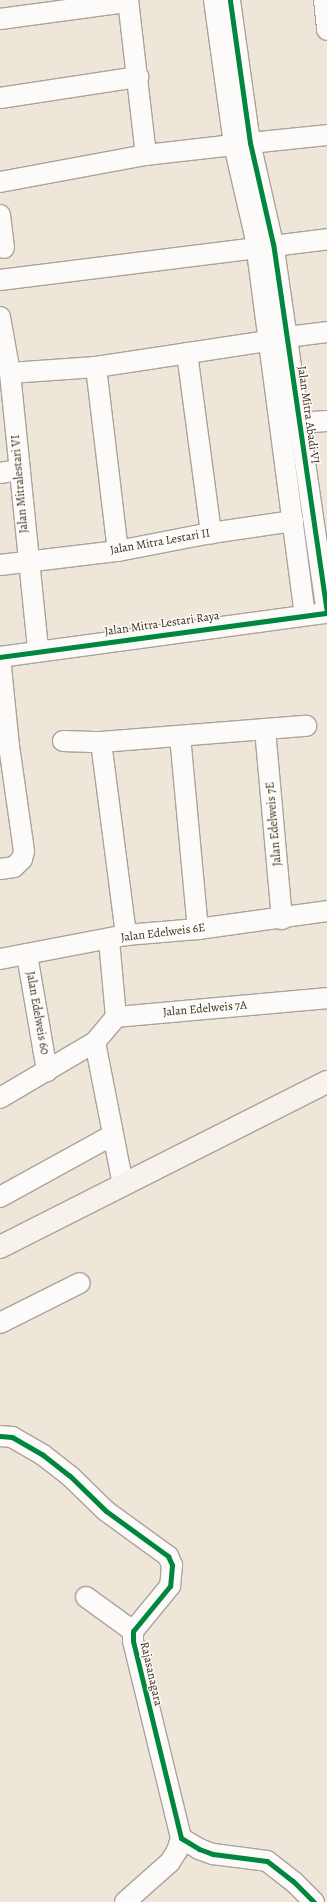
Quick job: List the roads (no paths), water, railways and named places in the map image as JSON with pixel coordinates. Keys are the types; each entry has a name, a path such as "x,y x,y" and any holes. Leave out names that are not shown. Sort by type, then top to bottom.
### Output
{"street":[{"path":"214,0 242,144 265,246 268,341 305,614"},
{"path":"230,0 242,144"},
{"path":"324,0 327,30"},
{"path":"0,19 128,1 146,154"},
{"path":"0,98 138,77"},
{"path":"0,182 146,154 327,134"},
{"path":"0,216 4,248"},
{"path":"0,280 327,239"},
{"name":"Jalan Mitra Abadi VI","path":"265,246 287,337 298,423 319,512 327,613"},
{"name":"Jalan Mitralestari VI","path":"0,317 7,382 20,470 27,563 38,651"},
{"path":"287,337 327,332"},
{"path":"7,382 268,341"},
{"path":"187,353 211,533"},
{"path":"96,367 118,551"},
{"path":"298,423 327,421"},
{"path":"0,473 20,470"},
{"name":"Jalan Mitra Lestari II","path":"0,565 118,551 211,533 293,521"},
{"name":"Jalan Mitra Lestari Raya","path":"0,657 305,614 327,613"},
{"path":"0,657 5,746 24,851 22,859 14,867 0,869"},
{"path":"64,741 101,742 306,726"},
{"name":"Jalan Edelweis 7E","path":"265,729 282,919"},
{"path":"180,736 198,929"},
{"path":"0,1098 95,1042 116,1017 118,938 101,742"},
{"name":"Jalan Edelweis 6E","path":"0,959 118,938 282,919 327,912"},
{"name":"Jalan Edelweis 60","path":"27,955 47,1071"},
{"name":"Jalan Edelweis 7A","path":"116,1017 327,998"},
{"path":"95,1042 123,1185"},
{"path":"0,1247 327,1082"},
{"path":"0,1197 113,1135"},
{"path":"0,1323 80,1283"},
{"name":"Rajasanagara","path":"0,1436 12,1437 42,1455 70,1476 106,1511 168,1556 173,1574 170,1586 133,1631 137,1662 181,1838"},
{"path":"86,1597 133,1631"},
{"path":"125,1902 170,1862 177,1851 181,1838 205,1852 267,1861 293,1881 314,1902"}]}
